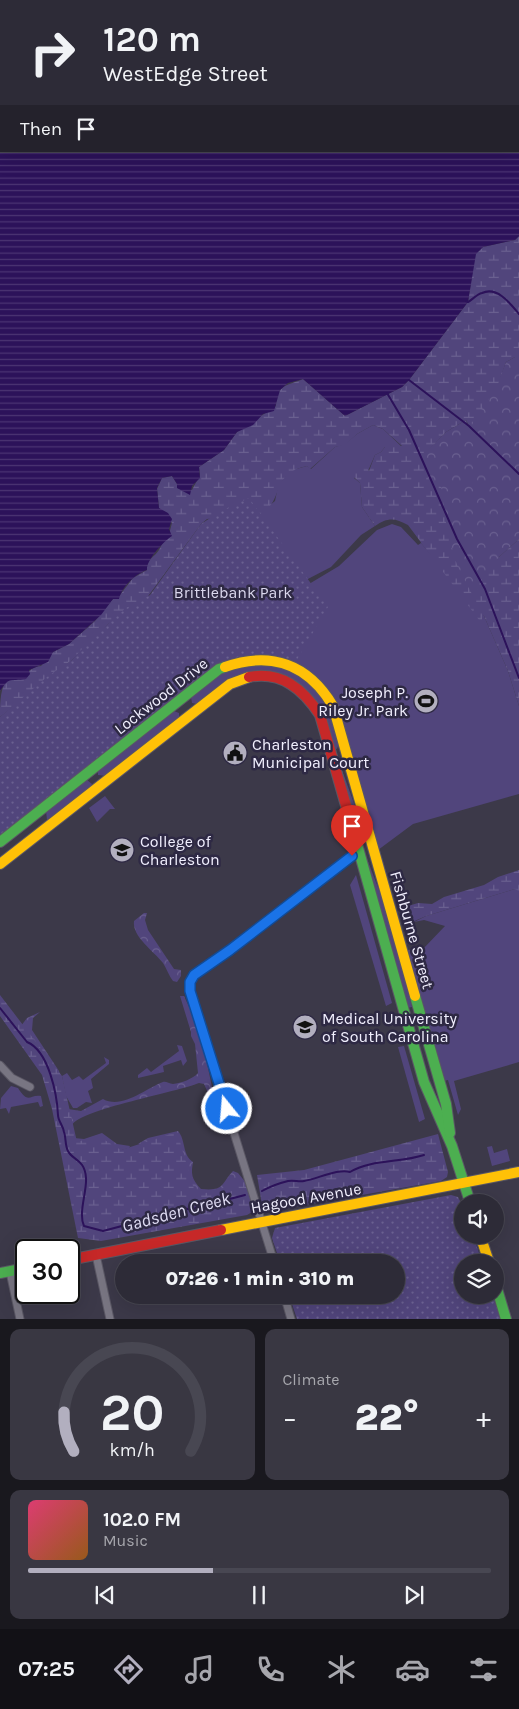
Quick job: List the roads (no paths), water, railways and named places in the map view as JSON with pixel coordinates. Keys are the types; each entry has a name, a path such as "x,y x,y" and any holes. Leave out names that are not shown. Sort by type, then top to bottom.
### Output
{"main road":[{"name":"Lockwood Drive","path":"0,842 219,669 232,663 260,659 288,663 308,675 328,696 346,753"},
{"name":"Lockwood Drive","path":"0,864 191,714 240,679 261,676 281,679 303,691 312,700 320,715 332,756"},
{"path":"180,700 191,714"},
{"path":"332,756 346,753"},
{"name":"Fishburne Street","path":"346,753 446,1104 452,1146"},
{"name":"Fishburne Street","path":"332,756 424,1082 452,1146 467,1194"},
{"path":"90,771 101,785"},
{"path":"32,817 42,831"},
{"path":"358,850 370,836"},
{"path":"406,1021 421,1016"},
{"name":"Hagood Avenue","path":"80,1258 519,1172"},
{"path":"502,1304 506,1319"}],"street":[{"path":"272,1254 190,991 190,982 197,973 230,950 358,850"},
{"path":"0,1064 12,1078 30,1087"},
{"path":"96,1255 110,1319"},
{"path":"5,1273 20,1319"},
{"path":"287,1304 291,1319"}],"waterway":[{"path":"466,301 468,302 488,291 493,292 503,297 519,314"},
{"path":"409,380 469,426 519,474"},
{"path":"387,393 409,430 457,539 485,589 519,678"},
{"name":"Gadsden Creek","path":"0,1008 27,1042 41,1054 50,1074 54,1085 58,1117 67,1149 81,1163 85,1172 86,1184 82,1209 84,1226 103,1231 137,1222 161,1220 177,1213 183,1208 193,1210 203,1202 218,1202 245,1195"},
{"name":"Gadsden Creek","path":"262,1191 288,1181 304,1181 340,1171 350,1172 367,1165 424,1155"}],"place":[{"name":"Joseph P. Riley Jr. Park","path":"426,701"},
{"name":"Charleston Municipal Court","path":"235,753"},
{"name":"College of Charleston","path":"122,850"},
{"name":"Medical University of South Carolina","path":"305,1027"}],"park label":[{"name":"Brittlebank Park","path":"233,592"}]}
